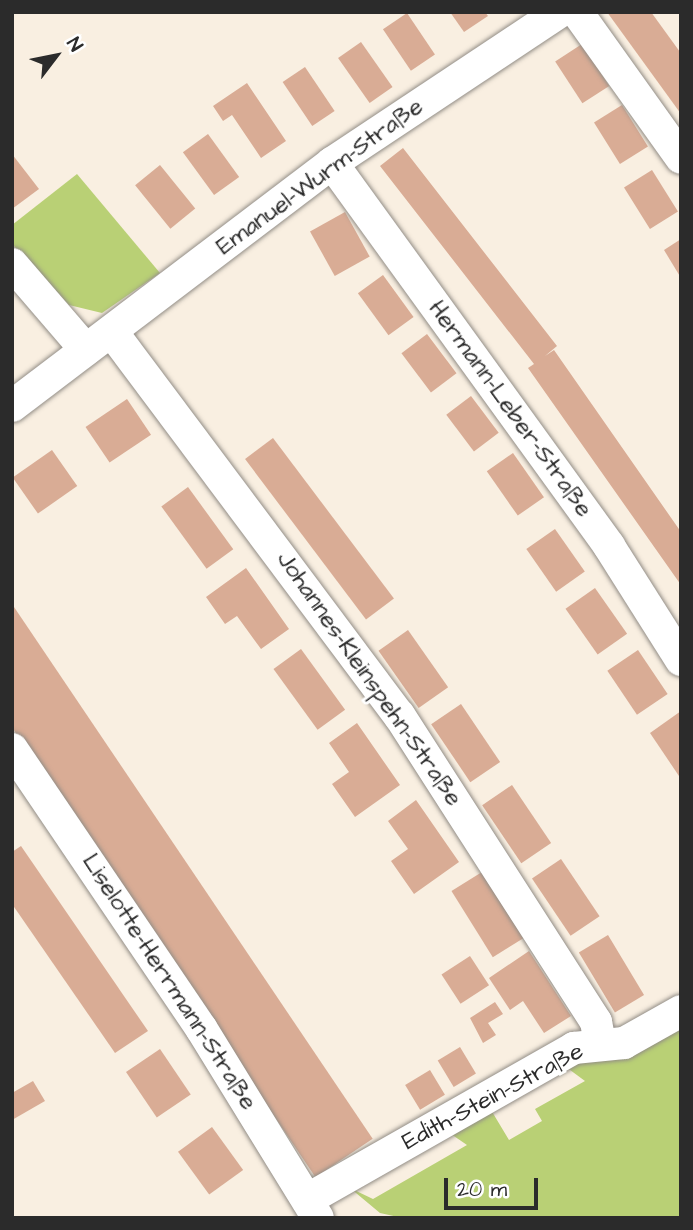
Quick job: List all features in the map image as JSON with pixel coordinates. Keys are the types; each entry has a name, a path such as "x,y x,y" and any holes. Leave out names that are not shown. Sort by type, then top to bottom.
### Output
{"street":[{"name":"Emanuel-Wurm-Straße","path":"12,406 332,163 559,12"},
{"path":"577,12 681,158"},
{"name":"Hermann-Leber-Straße","path":"332,163 609,546 681,660"},
{"path":"12,264 86,350"},
{"name":"Johannes-Kleinspehn-Straße","path":"111,332 399,715 589,1011 600,1042"},
{"name":"Liselotte-Herrmann-Straße","path":"12,749 314,1208"},
{"name":"Edith-Stein-Straße","path":"314,1208 574,1048 600,1042 624,1043 681,1011"}],"green space":[{"path":"77,174 160,273 102,313 69,305 12,244 12,225"},
{"path":"681,1028 681,1218 398,1217 380,1213 350,1188 373,1199 467,1145 448,1132 491,1110 509,1140 542,1121 535,1109 585,1081 566,1067"}],"building":[{"path":"450,12 485,12 488,16 464,32"},
{"path":"607,12 651,12 680,52 681,114"},
{"path":"407,13 435,54 411,71 383,29"},
{"path":"361,42 393,87 370,103 338,58"},
{"path":"582,44 609,86 582,103 555,61"},
{"path":"305,67 335,111 312,126 283,82"},
{"path":"247,83 286,141 261,158 232,115 223,121 213,106"},
{"path":"622,105 648,147 620,164 594,122"},
{"path":"208,134 239,177 214,195 183,152"},
{"path":"403,148 557,346 545,356 554,350 681,532 681,585 528,368 534,364 380,166"},
{"path":"12,154 39,189 12,209"},
{"path":"160,165 195,209 170,229 135,185"},
{"path":"652,170 678,212 650,229 624,187"},
{"path":"345,212 370,257 335,276 310,231"},
{"path":"681,239 681,278 664,250"},
{"path":"383,275 414,317 388,335 358,293"},
{"path":"427,334 456,373 431,392 401,353"},
{"path":"471,396 499,433 474,451 446,415"},
{"path":"127,399 151,435 110,463 86,427"},
{"path":"273,438 394,599 366,620 245,459"},
{"path":"52,450 77,486 38,514 13,478"},
{"path":"513,453 544,497 518,516 487,471"},
{"path":"188,487 233,549 207,569 161,506"},
{"path":"555,529 585,572 556,592 526,549"},
{"path":"246,568 289,629 261,649 237,616 225,624 206,597"},
{"path":"595,588 627,634 598,655 566,609"},
{"path":"12,604 373,1139 315,1177 12,727"},
{"path":"408,630 448,687 419,708 379,651"},
{"path":"301,649 345,710 318,730 273,669"},
{"path":"638,650 668,694 637,715 607,671"},
{"path":"461,704 500,762 470,782 431,724"},
{"path":"681,711 681,779 650,733"},
{"path":"357,723 400,785 355,817 332,784 349,772 329,743"},
{"path":"512,785 551,843 521,863 482,805"},
{"path":"416,800 459,862 414,894 391,861 408,849 388,821"},
{"path":"21,846 148,1031 115,1053 12,904 12,852"},
{"path":"561,859 600,916 571,936 532,879"},
{"path":"482,872 523,938 493,957 451,891"},
{"path":"608,935 644,995 615,1013 579,953"},
{"path":"529,951 571,1016 544,1033 523,1001 510,1010 489,978"},
{"path":"470,956 489,985 461,1004 441,975"},
{"path":"495,1002 503,1014 488,1023 496,1035 483,1043 470,1018"},
{"path":"460,1047 476,1074 454,1087 438,1060"},
{"path":"160,1049 191,1095 157,1118 126,1072"},
{"path":"430,1070 445,1095 420,1110 405,1085"},
{"path":"33,1081 45,1101 12,1120 12,1093"},
{"path":"212,1127 243,1170 209,1195 178,1152"}]}
